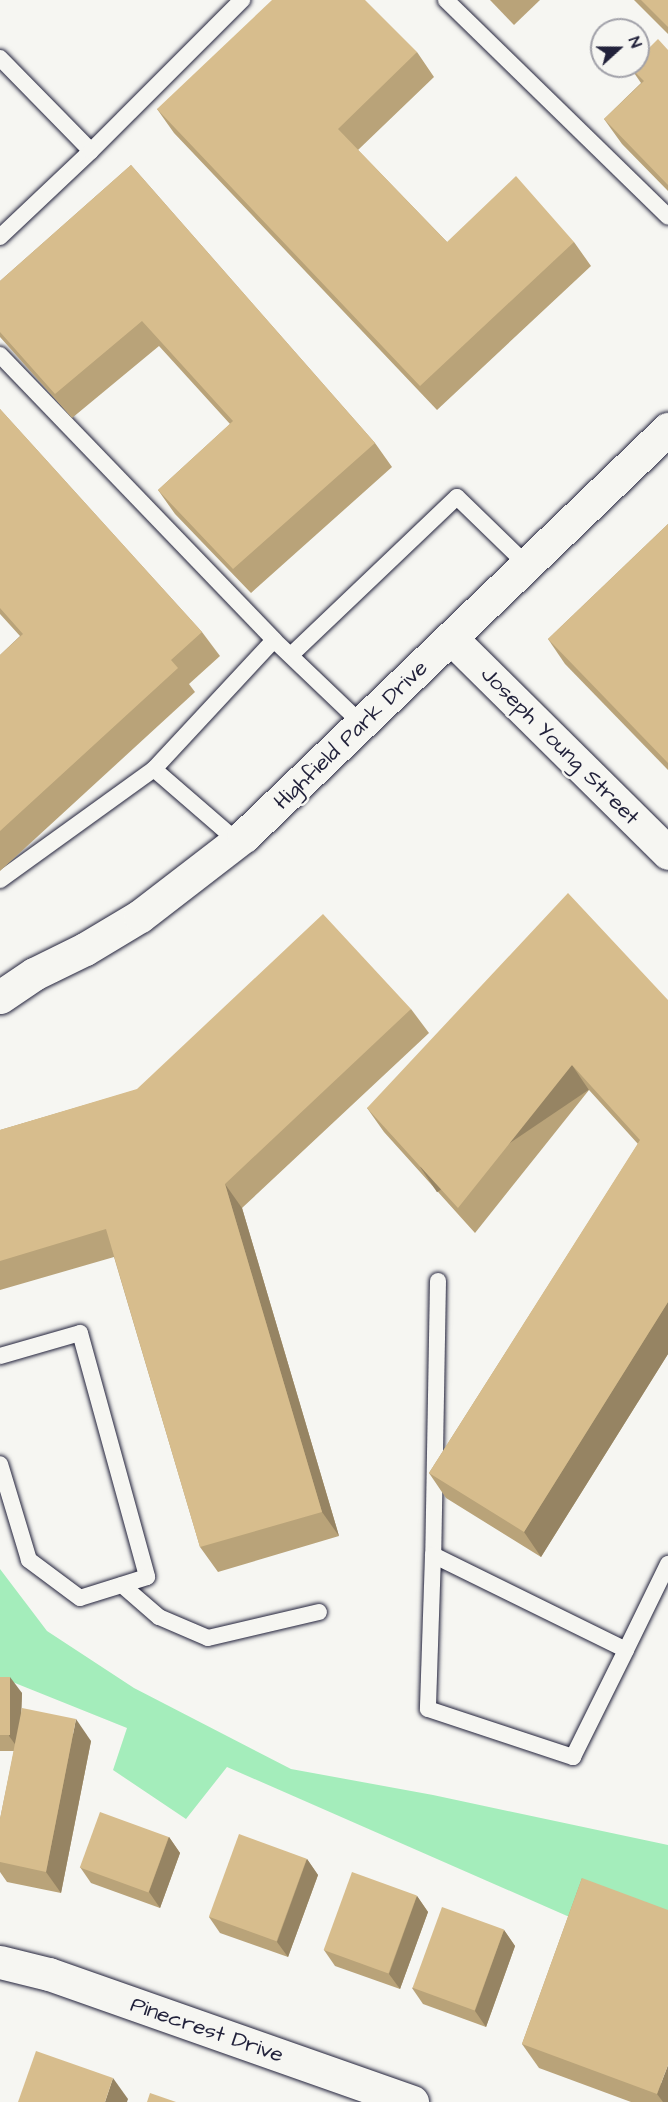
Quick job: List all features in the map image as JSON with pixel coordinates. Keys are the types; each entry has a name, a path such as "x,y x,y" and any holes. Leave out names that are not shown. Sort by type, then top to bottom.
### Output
{"street":[{"name":"Highfield Park Drive","path":"4,987 140,916 237,841 452,639 668,429"},
{"name":"Joseph Young Street","path":"452,639 668,853"},
{"name":"Pinecrest Drive","path":"0,1962 49,1974 412,2102"}],"lane":[{"path":"0,237 91,151 243,0"},
{"path":"446,0 668,217"},
{"path":"0,58 91,151"},
{"path":"0,355 274,640 362,724"},
{"path":"291,655 457,497 528,566"},
{"path":"0,880 154,769 274,640"},
{"path":"154,769 237,841"},
{"path":"438,1281 428,1709 573,1757 668,1564"},
{"path":"0,1356 80,1333 147,1577 80,1598 29,1560 0,1464"},
{"path":"433,1555 626,1650"},
{"path":"122,1585 159,1617 208,1638 319,1612"}],"green space":[{"path":"0,1569 47,1631 134,1688 291,1769 433,1795 668,1845 668,1954 574,1919 227,1767 186,1819 113,1770 127,1728 0,1677"}],"building":[{"path":"272,0 365,0 417,52 338,129 447,242 516,176 574,242 420,386 157,109"},
{"path":"641,0 668,0 668,27"},
{"path":"658,39 668,50 668,185 604,119 644,81 641,78 650,78 650,47"},
{"path":"131,165 375,443 233,569 158,490 233,421 142,321 55,394 0,332 0,281"},
{"path":"0,409 202,632 171,660 178,668 0,831 0,655 23,634 0,608"},
{"path":"668,524 668,763 548,639"},
{"path":"568,893 668,1000 668,1302 524,1532 429,1473 640,1140 572,1065 458,1208 367,1108"},
{"path":"323,914 411,1009 225,1184 322,1512 200,1547 106,1229 0,1261 0,1130 137,1089"},
{"path":"0,1677 10,1677 10,1735 0,1735"},
{"path":"22,1708 76,1719 46,1872 0,1862 0,1819"},
{"path":"100,1812 169,1837 148,1892 80,1867"},
{"path":"239,1834 307,1859 277,1941 209,1917"},
{"path":"352,1872 417,1896 388,1974 324,1950"},
{"path":"582,1878 668,1910 668,2065 657,2094 522,2044"},
{"path":"442,1907 504,1930 475,2010 413,1988"},
{"path":"36,2051 113,2078 105,2102 18,2102"},
{"path":"150,2093 176,2102 147,2102"}]}
